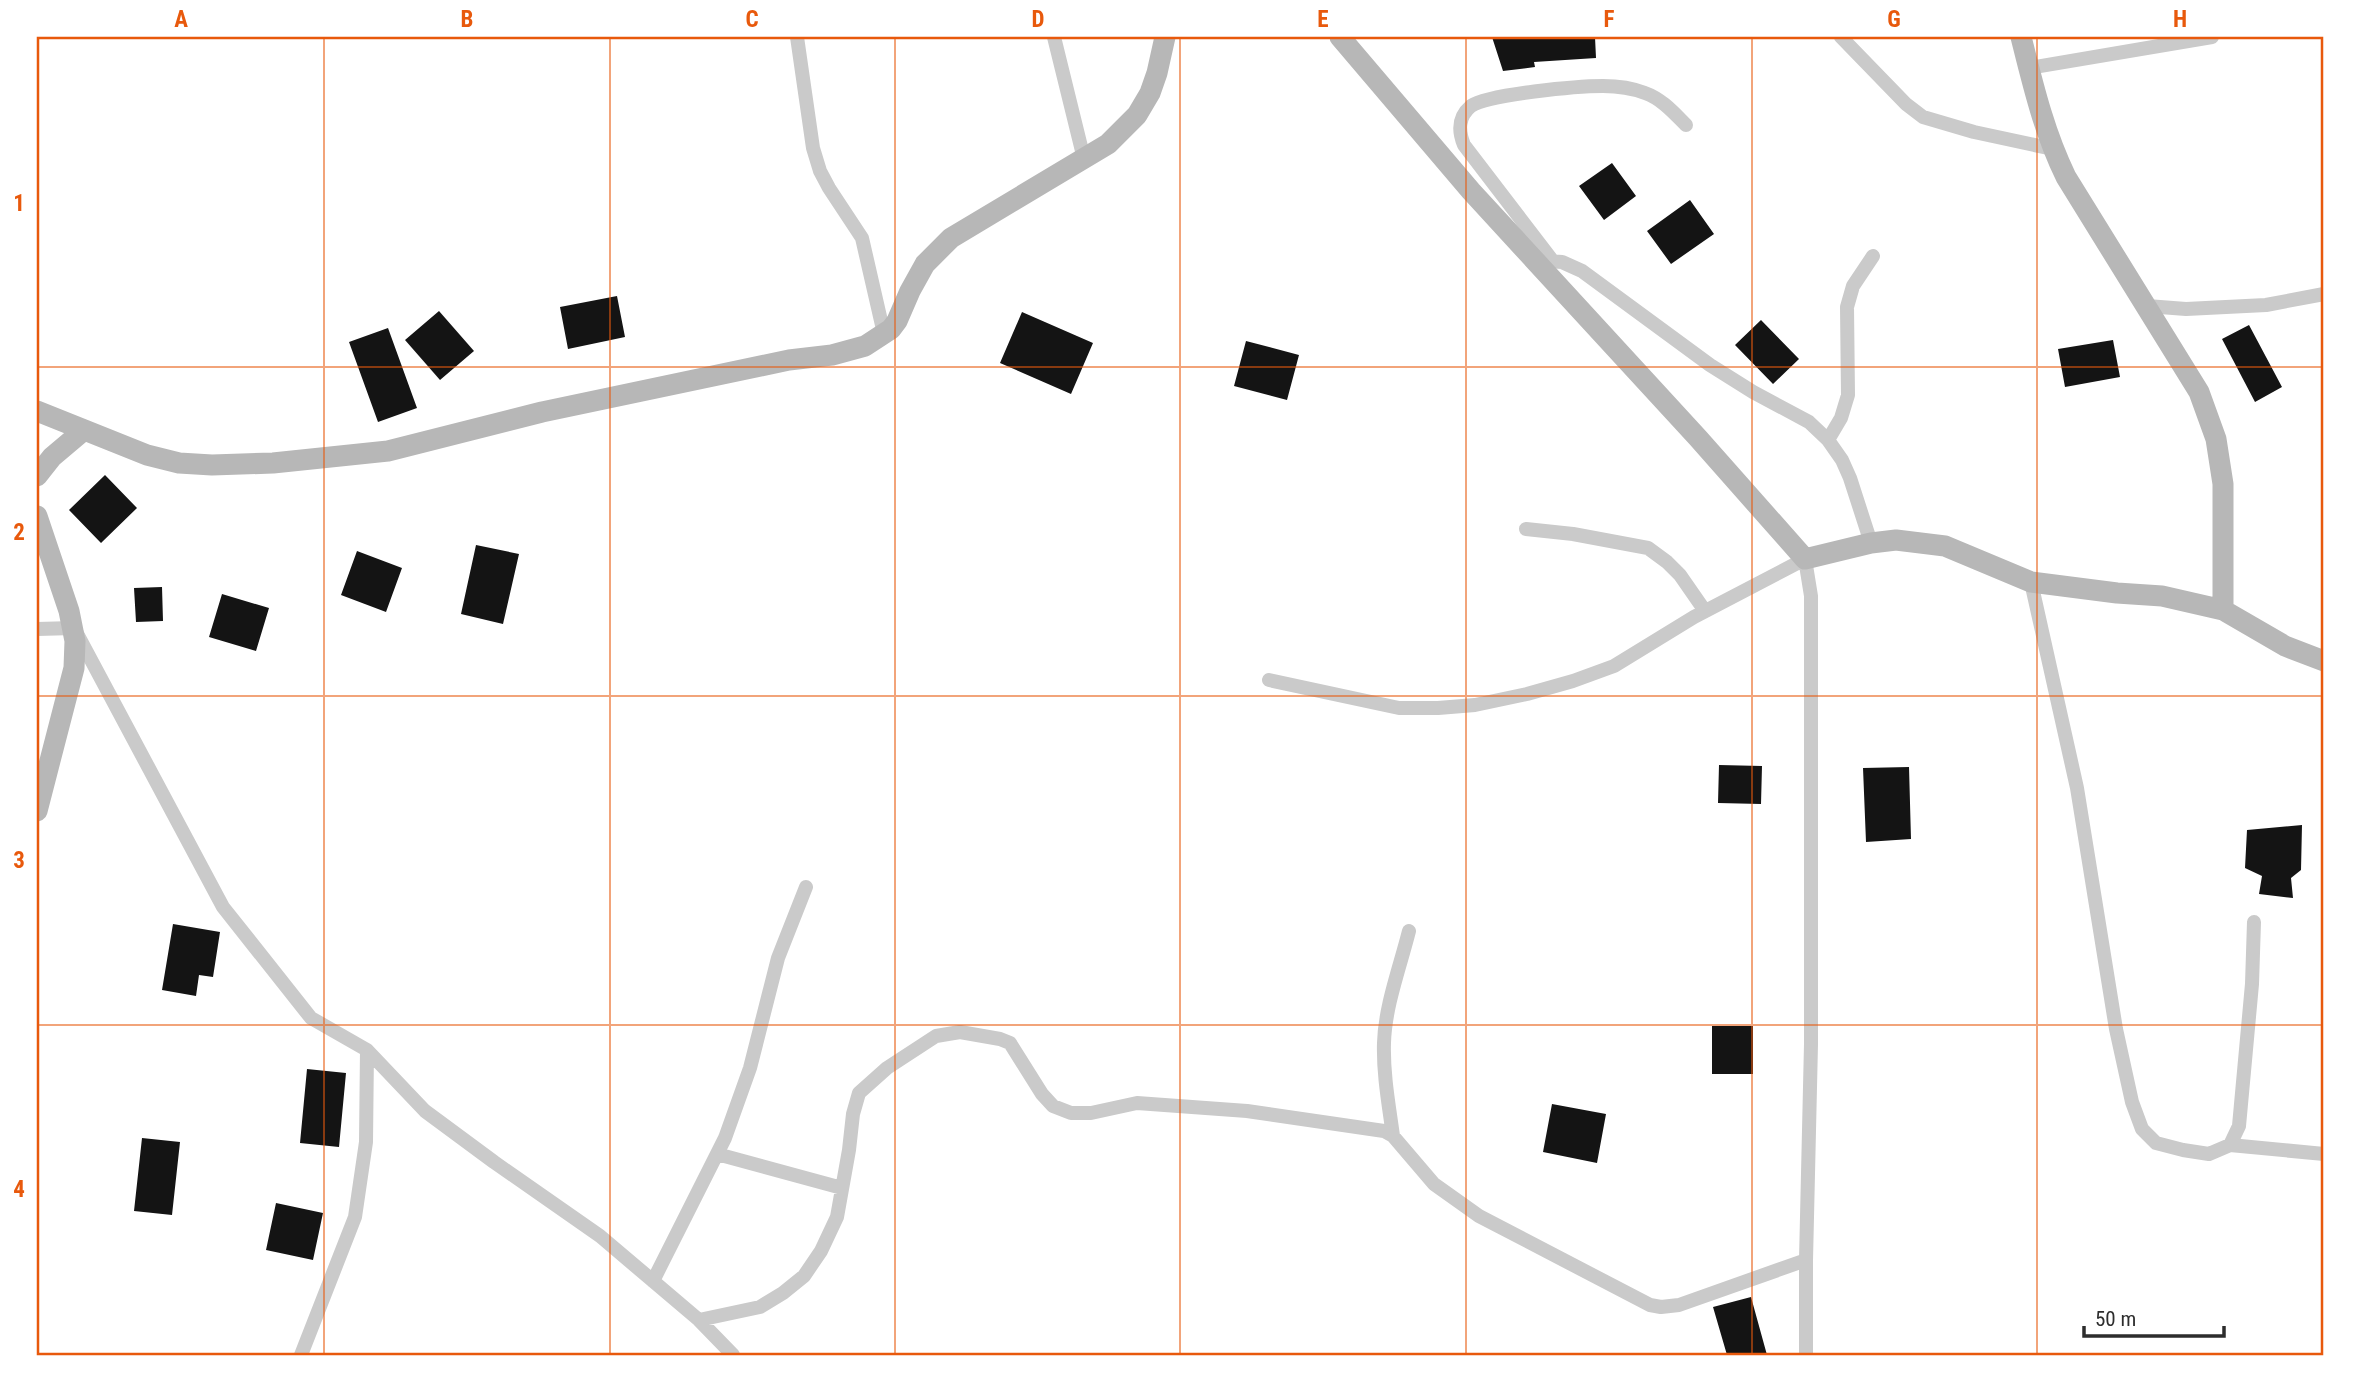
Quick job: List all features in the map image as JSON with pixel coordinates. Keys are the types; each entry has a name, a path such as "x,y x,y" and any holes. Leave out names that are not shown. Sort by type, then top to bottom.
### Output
{"main road":[{"path":"37,411 147,455 180,463 273,463 388,451 542,412 789,360 832,355 865,346 884,334 897,321 925,264 951,238 1108,144 1137,115 1157,74 1165,37"},
{"path":"1340,37 1471,191 1543,260 1805,559 1871,543 1896,540 1945,546 2031,582 2162,596 2222,610 2285,646 2324,661"},
{"path":"2021,37 2039,110 2066,177 2199,392 2216,439 2224,484 2222,610"},
{"path":"37,476 52,457 84,430"},
{"path":"37,516 74,628 74,668 37,811"}],"street":[{"path":"797,37 813,148 820,172 862,238 884,334"},
{"path":"1054,37 1084,159"},
{"path":"1841,37 1906,104 1923,117 1974,132 2053,149"},
{"path":"2029,68 2212,37"},
{"path":"1686,125 1664,102 1646,93 1625,88 1576,87 1509,96 1473,105 1464,114 1460,135 1464,145 1543,260 1570,264 1582,271 1710,365 1809,422 1828,440 1850,478 1871,543"},
{"path":"1828,440 1842,418 1848,395 1847,307 1853,286 1873,256"},
{"path":"2147,306 2186,309 2266,305 2324,294"},
{"path":"1526,528 1648,548 1661,556 1680,575 1704,611"},
{"path":"1269,680 1399,708 1475,705 1527,694 1614,666 1704,611 1805,559 1811,596 1811,1031 1806,1355"},
{"path":"2031,582 2077,788 2116,1029 2132,1102 2141,1129 2156,1143 2209,1154 2230,1145 2324,1154"},
{"path":"37,629 74,628 223,907 311,1018 367,1050 425,1111 600,1236 699,1320 733,1355"},
{"path":"653,1281 717,1154 750,1068 778,958 806,887"},
{"path":"2230,1145 2239,1126 2243,1094 2254,922"},
{"path":"1393,1136 1385,1079 1384,1042 1409,931"},
{"path":"699,1320 760,1307 804,1276 821,1251 837,1217 853,1114 859,1094 887,1068 912,1050 936,1036 960,1032 1010,1043 1042,1094 1053,1106 1070,1113 1138,1103 1247,1111 1373,1128 1393,1136 1434,1184 1479,1216 1650,1306 1679,1305 1806,1260"},
{"path":"301,1355 355,1217 366,1142 367,1050"},
{"path":"717,1154 842,1188"}],"building":[{"path":"1492,37 1595,37 1596,58 1534,62 1535,67 1503,71"},
{"path":"1612,163 1636,196 1604,220 1579,186"},
{"path":"1690,200 1714,234 1671,264 1647,231"},
{"path":"617,296 625,337 568,349 560,307"},
{"path":"439,311 474,351 440,380 405,340"},
{"path":"1022,312 1093,343 1071,394 1000,363"},
{"path":"1761,320 1799,359 1773,384 1735,345"},
{"path":"2249,325 2282,387 2255,402 2222,339"},
{"path":"388,328 417,408 378,422 349,342"},
{"path":"2113,340 2120,377 2065,387 2058,349"},
{"path":"1246,341 1299,355 1287,400 1234,386"},
{"path":"105,475 137,508 101,543 69,510"},
{"path":"476,545 519,554 503,624 461,614"},
{"path":"357,551 402,568 386,612 341,595"},
{"path":"162,587 163,621 136,622 134,588"},
{"path":"222,594 269,608 256,651 209,637"},
{"path":"1719,765 1762,766 1761,804 1718,803"},
{"path":"1909,767 1911,839 1866,842 1863,768"},
{"path":"2302,825 2301,870 2291,878 2293,898 2259,894 2262,876 2245,868 2247,830"},
{"path":"173,924 220,932 213,977 199,975 196,996 162,990"},
{"path":"1712,1026 1753,1026 1753,1074 1712,1074"},
{"path":"307,1069 346,1073 339,1147 300,1143"},
{"path":"1552,1104 1606,1114 1597,1163 1543,1152"},
{"path":"142,1138 180,1142 172,1215 134,1211"},
{"path":"276,1203 323,1213 313,1260 266,1250"},
{"path":"1751,1297 1767,1355 1727,1355 1713,1307"}]}
